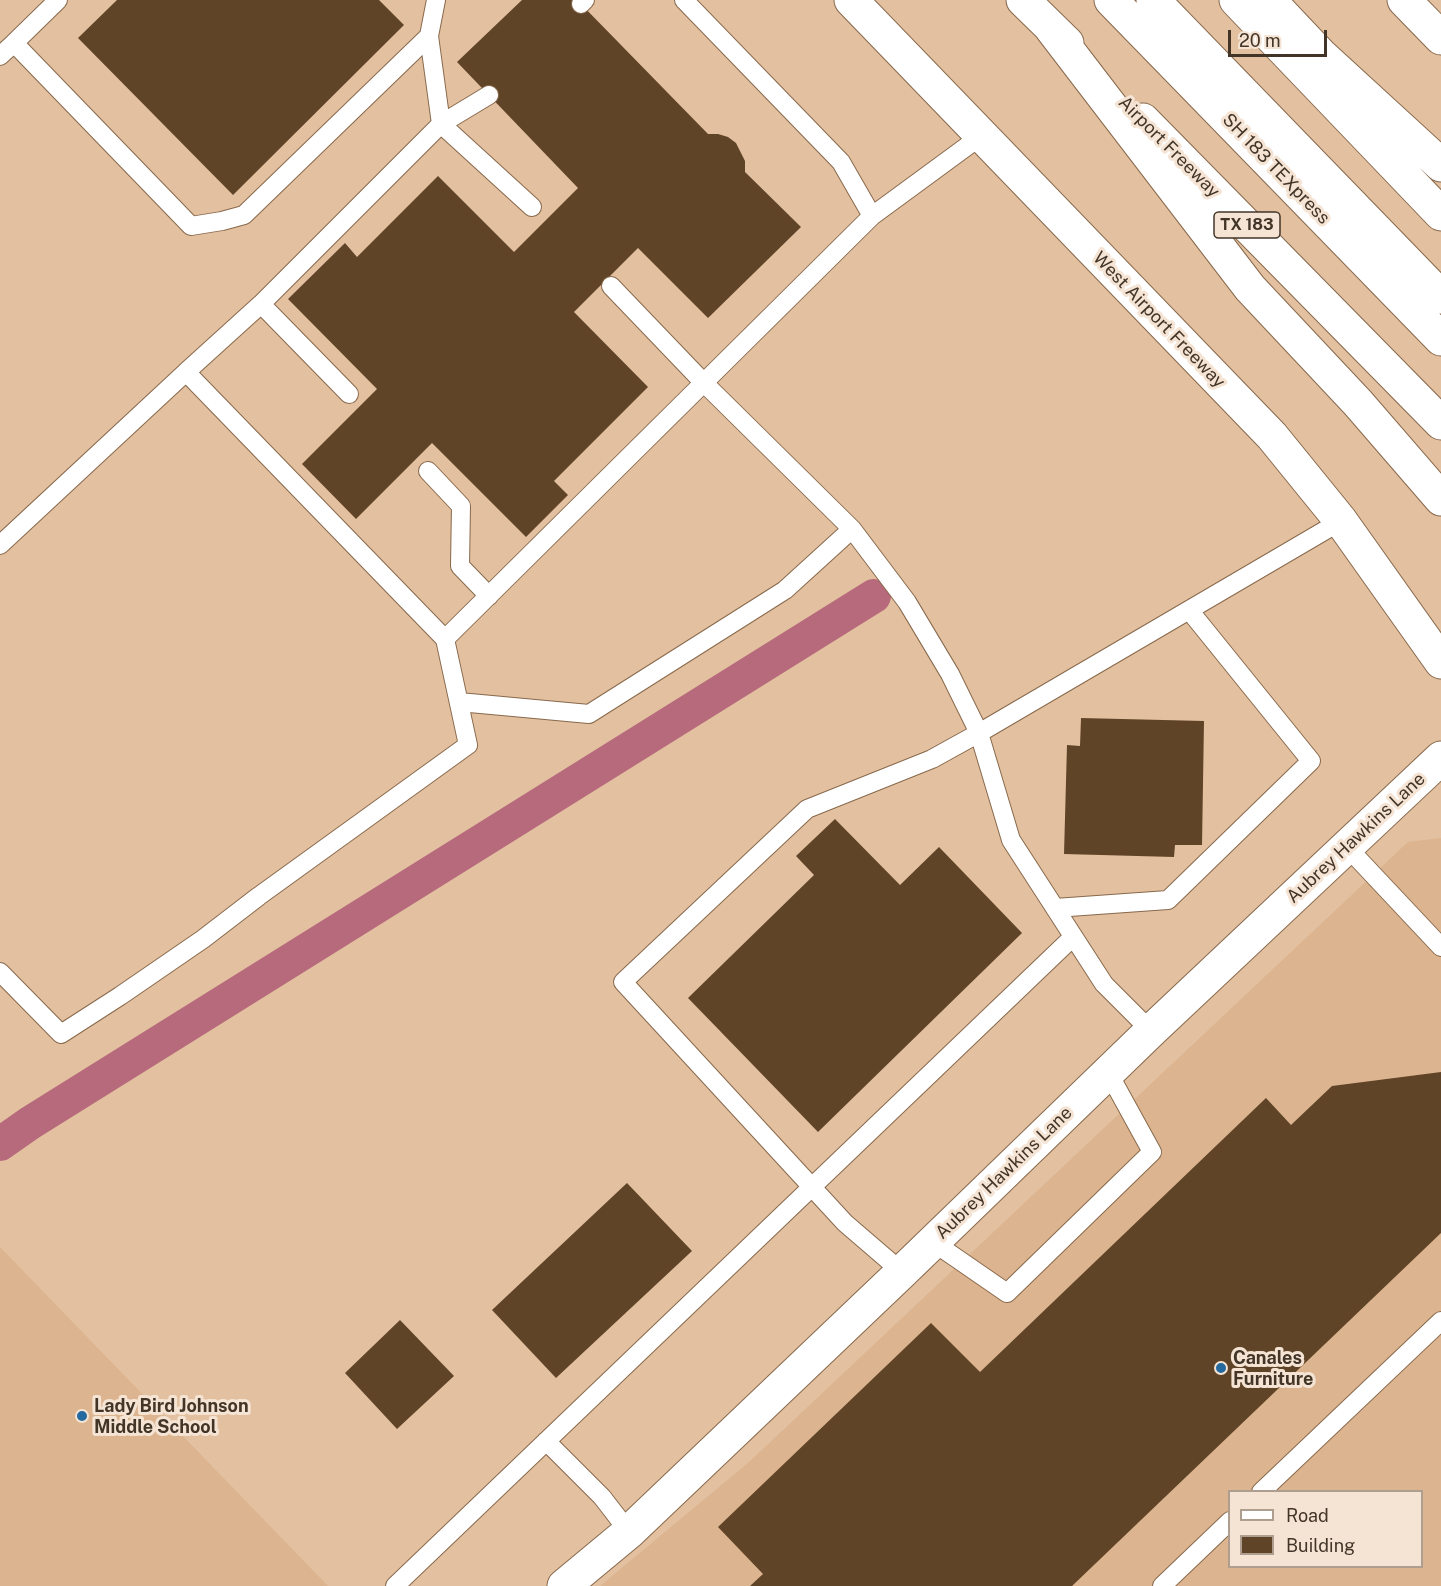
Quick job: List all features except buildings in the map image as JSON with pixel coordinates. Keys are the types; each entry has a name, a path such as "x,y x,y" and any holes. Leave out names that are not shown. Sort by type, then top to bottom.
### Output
{"main road":[{"name":"West Airport Freeway","path":"851,0 1272,436 1341,521 1441,662"},
{"name":"Airport Freeway","path":"1023,0 1441,423"},
{"name":"SH 183 TEXpress","path":"1111,0 1441,339"},
{"name":"SH 183 TEXpress","path":"1153,0 1441,297"},
{"path":"1236,0 1441,214"},
{"path":"1269,0 1322,56 1441,165"},
{"path":"1404,0 1441,38"},
{"path":"1051,28 1250,288 1358,403 1441,499"},
{"name":"Aubrey Hawkins Lane","path":"564,1586 629,1532 1151,1031 1441,758"}],"lane":[{"path":"0,56 58,0"},
{"path":"436,0 429,36 441,124 532,207"},
{"path":"684,0 841,162 872,216"},
{"path":"14,43 191,226 244,215 429,36"},
{"path":"0,545 261,304 441,124 489,95"},
{"path":"446,639 872,216 981,136"},
{"path":"610,286 703,382 852,529 908,602 950,674 979,733 1011,840 1104,984 1151,1031"},
{"path":"261,304 349,394"},
{"path":"0,972 61,1034 203,939 468,745 446,639 186,372"},
{"path":"428,471 461,506 460,566 489,596"},
{"path":"902,1272 845,1223 623,981 807,809 932,759 1341,521"},
{"path":"459,702 589,714 785,590 852,529"},
{"path":"1055,908 1168,900 1311,761 1189,610"},
{"path":"1347,847 1441,947"},
{"path":"395,1586 1073,937"},
{"path":"933,1242 1007,1293 1016,1285 1152,1152 1108,1072"},
{"path":"1262,1490 1441,1321"},
{"path":"546,1441 602,1497 629,1532"},
{"path":"1161,1586 1228,1523"}],"shaded area":[{"path":"1441,838 1441,1586 600,1586 748,1463 1408,842"},
{"name":"Lady Bird Johnson Middle School","path":"0,1247 328,1586 0,1586"}],"waterway":[{"path":"0,1144 30,1123 874,596"}],"place":[{"name":"Canales Furniture","path":"1221,1368"},
{"name":"Lady Bird Johnson Middle School","path":"82,1416"}]}
